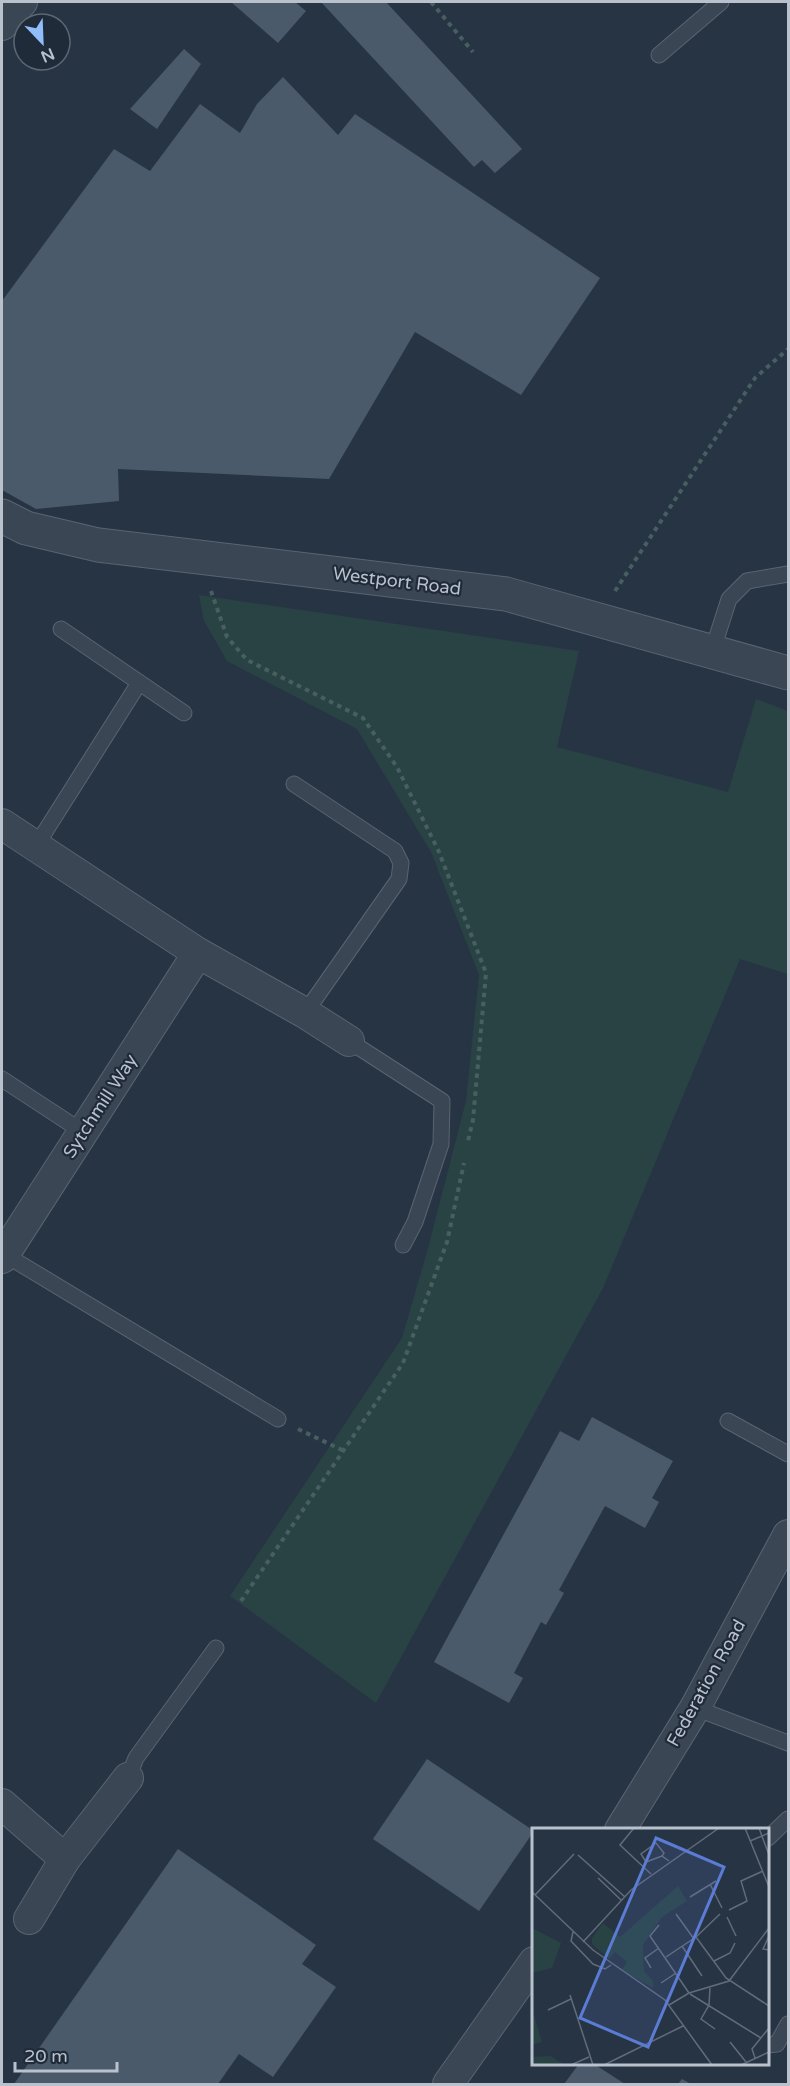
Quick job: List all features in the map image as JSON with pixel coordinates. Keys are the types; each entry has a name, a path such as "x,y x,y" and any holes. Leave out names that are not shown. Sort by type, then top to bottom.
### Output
{"street":[{"path":"2,25 22,2"},
{"name":"Westport Road","path":"2,516 26,528 98,545 506,594 789,673"},
{"path":"2,824 198,953 305,1013 349,1041"},
{"name":"Sytchmill Way","path":"3,1256 198,953"},
{"name":"Federation Road","path":"621,1828 695,1708 789,1534"},
{"path":"28,1919 66,1859 128,1778"},
{"path":"2,1804 66,1859"},
{"path":"448,2085 532,1965"}],"lane":[{"path":"660,55 722,2"},
{"path":"712,652 729,599 747,581 789,574"},
{"path":"61,629 184,712"},
{"path":"36,846 139,683"},
{"path":"294,784 395,851 401,864 399,879 305,1013"},
{"path":"349,1041 442,1101 441,1144 415,1222 403,1245"},
{"path":"2,1079 83,1132"},
{"path":"3,1256 278,1419"},
{"path":"728,1421 789,1455"},
{"path":"128,1778 136,1758 216,1648"},
{"path":"695,1708 789,1743"},
{"path":"769,1837 789,1819"},
{"path":"769,2045 777,2044 789,2024"}],"path":[{"path":"431,2 473,52"},
{"path":"596,619 755,378 789,349"},
{"path":"278,1419 344,1451"}],"green space":[{"path":"199,595 579,651 557,747 728,792 756,699 788,711 788,974 740,959 603,1288 376,1703 230,1596 402,1338 466,1101 479,975 431,852 357,729 227,661 204,621"}],"building":[{"path":"231,2 295,2 306,11 278,43"},
{"path":"321,2 386,2 522,149 495,173 482,160 474,167"},
{"path":"184,49 201,64 157,129 130,109"},
{"path":"283,77 338,135 355,114 600,278 521,395 415,332 329,479 118,469 119,501 36,509 2,490 2,301 114,149 150,171 200,104 240,133 257,104"},
{"path":"592,1417 673,1461 652,1498 659,1502 645,1528 605,1506 559,1590 564,1593 546,1625 541,1622 514,1673 523,1678 509,1703 434,1662 560,1431 579,1441"},
{"path":"427,1759 532,1830 532,1834 479,1911 373,1839"},
{"path":"178,1849 316,1945 302,1964 336,1987 273,2077 239,2054 218,2084 14,2084"},
{"path":"578,2065 596,2065 625,2084 564,2084"},
{"path":"682,2079 691,2084 678,2084"}]}
